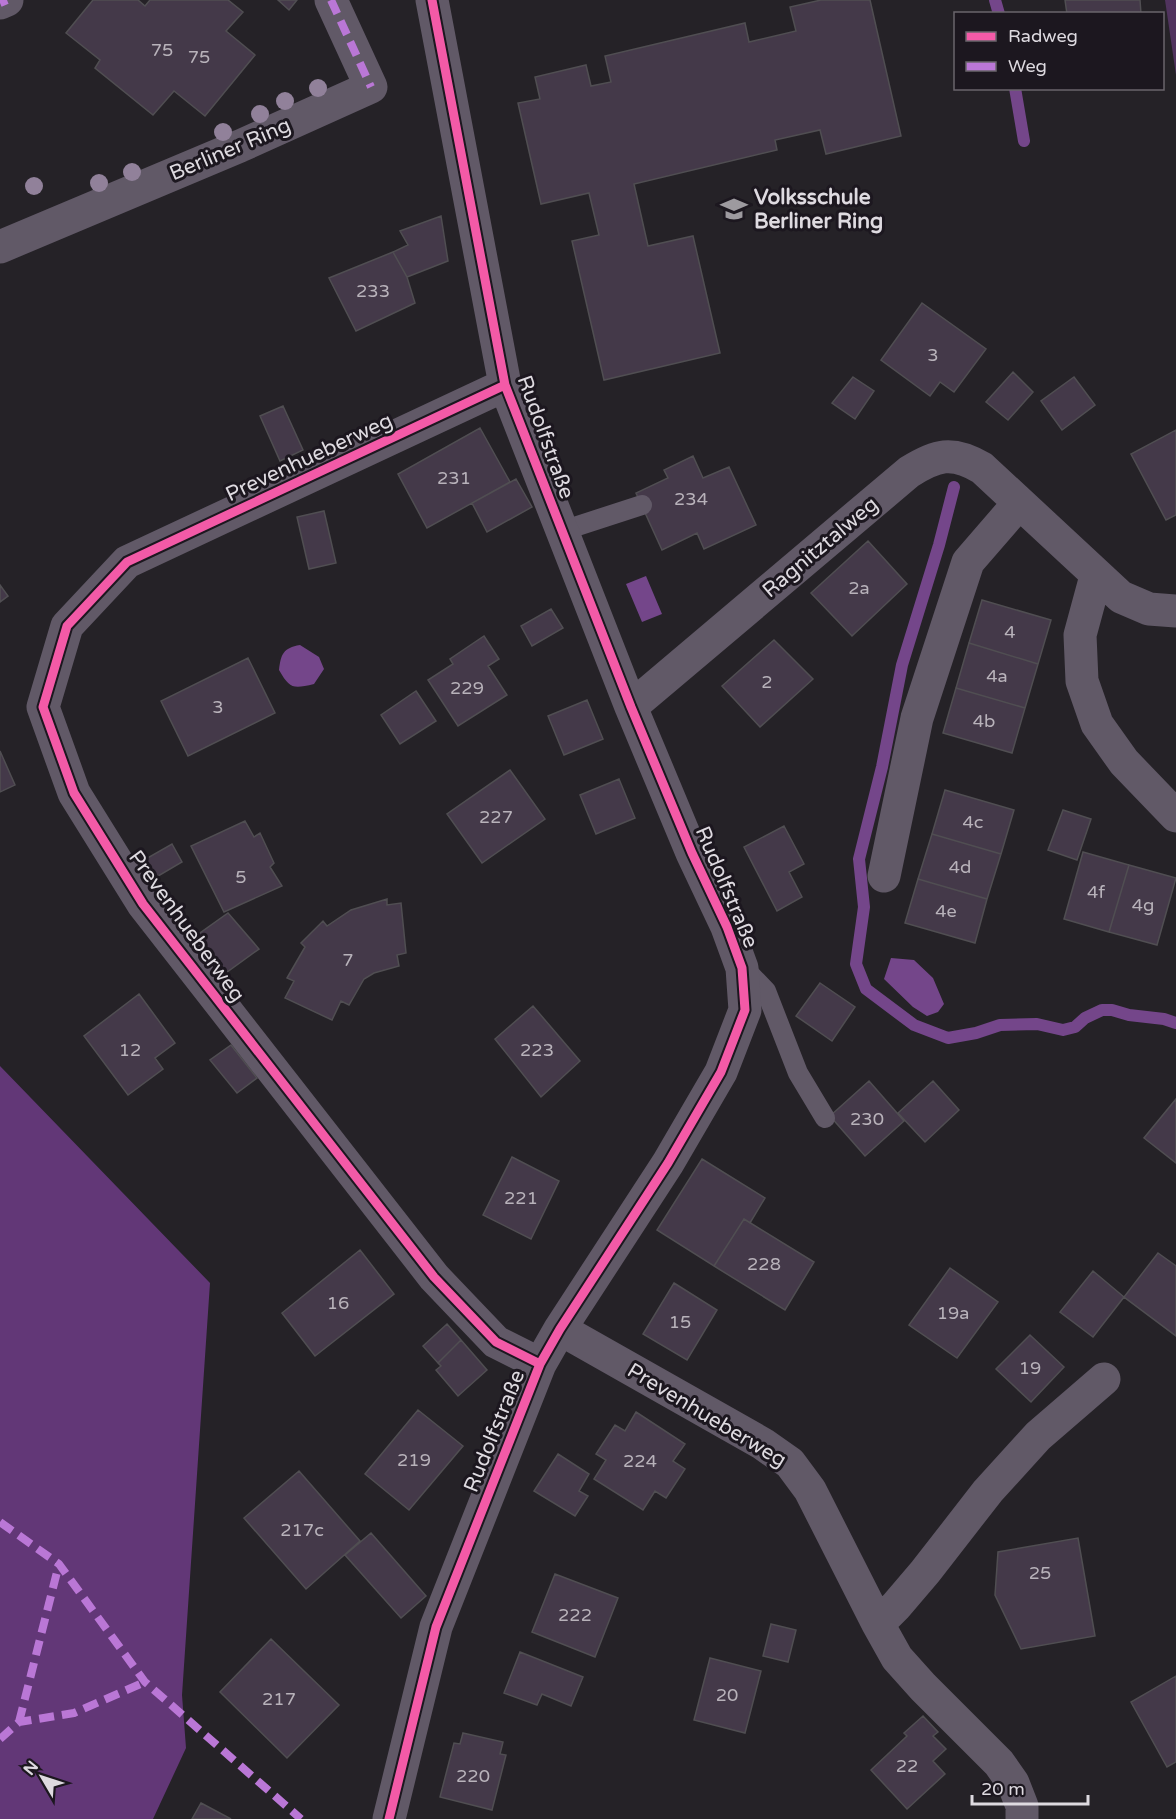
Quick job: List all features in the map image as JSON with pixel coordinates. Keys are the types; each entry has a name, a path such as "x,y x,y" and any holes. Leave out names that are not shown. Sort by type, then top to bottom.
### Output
{"street":[{"path":"0,3 7,0"},
{"name":"Berliner Ring","path":"0,247 240,146 371,87 331,0"},
{"name":"Rudolfstraße","path":"389,1819 436,1627 540,1364 560,1329 668,1163 722,1072 745,1010 740,964 727,927 692,853 631,707 505,385 432,0"},
{"name":"Prevenhueberweg","path":"505,385 127,562 67,626 43,707 74,793 143,904 434,1277 496,1342 540,1364"},
{"name":"Ragnitztalweg","path":"631,707 909,472 929,459 953,456 968,460 982,468 1120,597 1149,609 1176,611"},
{"path":"884,876 917,718 968,562 1019,503"},
{"path":"1096,576 1080,634 1082,681 1097,724 1124,762 1176,816"},
{"name":"Prevenhueberweg","path":"560,1329 763,1444 790,1463 810,1490 897,1658 999,1763 1013,1783 1022,1806 1022,1819"},
{"path":"878,1624 925,1572 988,1491 1038,1436 1104,1379"}],"lane":[{"path":"562,531 642,505"},
{"path":"740,964 766,991 798,1073 825,1119"}],"shaded area":[{"path":"1165,0 1176,0 1176,75"},
{"path":"646,576 662,614 642,622 626,584"},
{"path":"300,645 319,657 324,669 314,684 297,687 289,684 279,670 286,650"},
{"path":"891,958 914,960 933,978 944,1004 938,1012 927,1016 913,1007 884,979"},
{"path":"0,1066 210,1283 182,1695 186,1748 153,1819 0,1819"}],"building":[{"path":"93,0 138,0 145,6 150,0 228,0 243,12 226,31 255,55 205,116 174,91 153,115 95,68 100,60 66,33"},
{"path":"278,0 297,0 289,10"},
{"path":"821,0 870,0 901,136 826,154 820,130 775,140 777,150 634,184 648,246 693,236 720,353 604,380 572,241 599,235 589,193 541,204 518,103 540,99 535,77 586,65 591,86 611,82 605,56 745,23 749,42 796,31 790,7"},
{"path":"1065,0 1140,0 1141,12 1067,12"},
{"path":"441,216 448,261 407,277 393,252 408,245 400,231"},
{"path":"393,252 407,277 415,303 356,331 329,278"},
{"path":"922,303 986,349 954,392 940,382 930,396 881,360"},
{"path":"1013,372 1033,392 1008,420 986,402"},
{"path":"853,377 874,391 855,419 832,403"},
{"path":"1074,377 1095,405 1062,430 1041,401"},
{"path":"283,406 303,450 280,461 260,416"},
{"path":"480,428 510,482 427,528 398,474"},
{"path":"1176,430 1176,515 1166,520 1131,454"},
{"path":"693,456 703,478 729,467 756,525 704,549 697,533 662,550 636,493 668,478 664,470"},
{"path":"516,479 532,507 487,532 472,503"},
{"path":"324,511 336,563 309,569 297,517"},
{"path":"868,541 907,584 852,636 811,593"},
{"path":"0,585 8,596 0,602"},
{"path":"982,600 1051,620 1038,664 969,643"},
{"path":"551,609 563,628 532,646 521,626"},
{"path":"484,636 499,659 488,666 507,695 458,726 428,680 453,664 450,659"},
{"path":"774,640 813,679 760,727 722,686"},
{"path":"969,643 1038,664 1025,708 956,688"},
{"path":"248,658 275,713 188,756 161,701"},
{"path":"956,688 1025,708 1012,753 943,733"},
{"path":"416,691 436,721 400,744 381,715"},
{"path":"587,700 603,739 564,755 548,716"},
{"path":"0,751 15,785 0,792"},
{"path":"510,770 545,819 482,863 447,814"},
{"path":"619,779 635,818 596,834 580,795"},
{"path":"945,790 1014,810 1001,854 932,834"},
{"path":"1063,810 1091,819 1077,860 1048,850"},
{"path":"245,821 254,837 260,833 274,863 270,867 282,886 224,912 191,846"},
{"path":"784,826 804,864 789,872 802,897 777,911 744,847"},
{"path":"932,834 1001,854 987,899 918,879"},
{"path":"172,844 182,862 148,882 137,864"},
{"path":"1083,852 1129,865 1109,932 1064,919"},
{"path":"1129,865 1176,878 1157,945 1109,932"},
{"path":"918,879 987,899 975,943 905,923"},
{"path":"387,899 387,905 401,903 406,953 397,955 399,966 374,973 364,979 349,1005 341,1001 332,1020 285,998 294,981 287,978 305,947 301,943 323,921 327,926 351,910"},
{"path":"228,913 259,949 223,975 193,938"},
{"path":"820,983 855,1007 832,1041 796,1016"},
{"path":"139,994 175,1043 155,1058 163,1069 128,1095 84,1036"},
{"path":"533,1006 580,1061 541,1097 495,1039"},
{"path":"231,1045 257,1078 237,1093 210,1060"},
{"path":"869,1081 904,1121 865,1156 830,1116"},
{"path":"933,1081 959,1110 925,1142 898,1113"},
{"path":"1176,1099 1176,1163 1144,1138"},
{"path":"512,1157 559,1181 531,1239 483,1215"},
{"path":"702,1159 765,1198 750,1223 744,1219 714,1266 657,1230"},
{"path":"744,1219 814,1262 785,1310 714,1266"},
{"path":"360,1250 394,1294 315,1356 282,1313"},
{"path":"1158,1253 1176,1266 1176,1336 1124,1297"},
{"path":"950,1268 998,1302 957,1358 909,1325"},
{"path":"1093,1271 1124,1297 1093,1337 1060,1312"},
{"path":"674,1283 717,1310 687,1360 643,1334"},
{"path":"447,1324 461,1340 438,1363 423,1346"},
{"path":"1030,1335 1064,1367 1031,1402 996,1369"},
{"path":"461,1340 487,1370 458,1396 436,1370 441,1366 438,1363"},
{"path":"418,1410 463,1446 409,1510 365,1474"},
{"path":"636,1412 685,1444 673,1461 685,1469 666,1498 655,1491 643,1510 594,1479 606,1460 596,1454 615,1425 625,1431"},
{"path":"558,1454 589,1474 579,1491 588,1496 575,1516 534,1491"},
{"path":"299,1471 360,1541 306,1589 244,1518"},
{"path":"371,1533 426,1596 401,1618 345,1555"},
{"path":"1078,1538 1095,1636 1021,1649 995,1595 998,1552"},
{"path":"555,1574 618,1598 595,1657 532,1632"},
{"path":"771,1624 796,1630 788,1662 763,1656"},
{"path":"271,1639 339,1705 287,1758 220,1692"},
{"path":"520,1652 583,1677 571,1706 542,1694 537,1705 504,1693"},
{"path":"710,1658 761,1671 745,1733 694,1720"},
{"path":"1176,1676 1176,1762 1167,1767 1131,1702"},
{"path":"923,1716 938,1732 933,1736 946,1749 933,1761 945,1774 907,1809 871,1770 907,1736 904,1733"},
{"path":"463,1733 503,1742 500,1754 506,1755 492,1810 440,1797 454,1743 460,1744"},
{"path":"201,1803 231,1819 192,1819"}],"waterway":[{"path":"995,0 998,12"},
{"path":"1015,90 1024,141"},
{"path":"954,487 939,545 902,665 882,767 859,859 864,907 856,964 866,989 914,1025 948,1038 976,1033 1000,1025 1037,1024 1063,1030 1075,1027 1085,1018 1102,1010 1164,1019 1176,1023"}],"marked path":[{"path":"0,3 7,0"},
{"path":"331,0 371,87"},
{"path":"0,1522 59,1564 145,1682 301,1819"},
{"path":"19,1722 59,1564"},
{"path":"0,1739 19,1722 74,1713 145,1682"}],"cycle path":[{"path":"389,1819 436,1627 540,1364 560,1329 668,1163 721,1072 745,1010 742,968 727,927 692,853 631,707 505,385 432,0"},
{"path":"505,385 127,562 67,626 43,707 74,793 143,904 434,1277 496,1342 540,1364"}],"place":[{"name":"Volksschule Berliner Ring","path":"734,209"}]}
